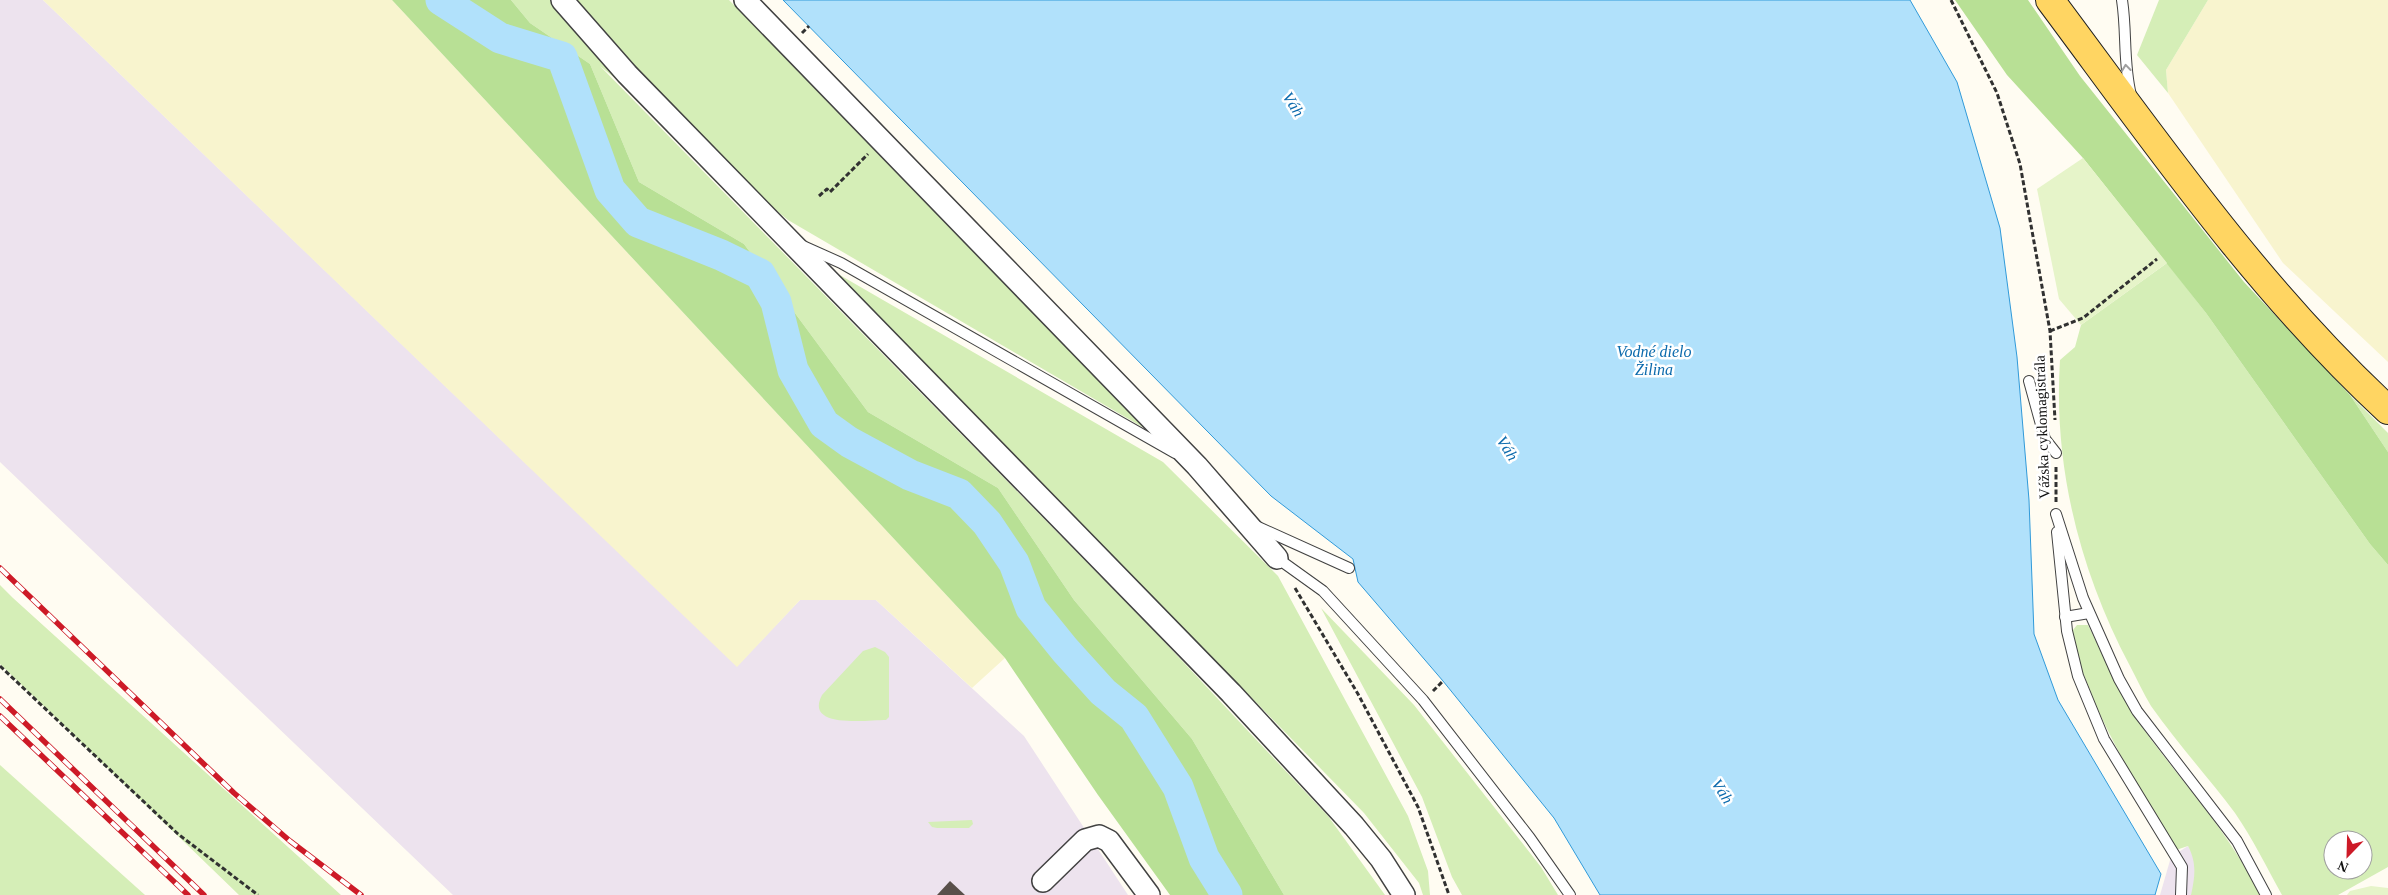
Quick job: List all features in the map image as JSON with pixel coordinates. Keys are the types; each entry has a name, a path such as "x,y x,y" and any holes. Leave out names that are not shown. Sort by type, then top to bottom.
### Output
{"main road":[{"path":"2050,0 2231,239 2310,333 2388,410"}],"street":[{"path":"562,0 627,74 1231,693 1354,826 1381,859 1404,895"},
{"path":"744,0 1197,466 1277,558"},
{"path":"1043,881 1085,840 1099,836 1110,840 1149,895"}],"lane":[{"path":"2122,0 2128,82 2136,116"},
{"path":"790,241 842,263 1197,466"},
{"path":"2029,381 2044,439 2056,453"},
{"path":"2056,514 2089,613 2111,663 2137,711 2237,841 2266,895"},
{"path":"2056,514 2065,617 2072,653 2089,707 2122,770 2182,867 2181,895"},
{"path":"1248,523 1349,568"},
{"path":"1277,558 1323,591 1423,700 1530,838 1570,895"},
{"path":"2065,617 2089,613"}],"path":[{"name":"Vážska cyklomagistrála","path":"1951,0 1960,13 1997,93 2020,164 2050,331 2056,453 2056,514"},
{"path":"819,196 827,190 830,192 881,141"},
{"path":"2050,331 2083,318 2157,259"},
{"path":"1277,558 1398,766 1418,807 1449,895"},
{"path":"0,666 178,834 258,895"}],"shaded area":[{"path":"0,0 43,0 737,666 800,600 876,600 1024,736 1128,895 453,895 0,462"},
{"path":"43,0 392,0 1005,658 972,688 876,600 800,600 737,667"},
{"path":"2208,0 2388,0 2388,362 2283,263 2168,93 2166,70"},
{"path":"2188,846 2215,895 2160,895 2171,857"}],"green space":[{"path":"392,0 511,0 530,23 590,64 639,182 744,244 868,412 998,488 1074,600 1192,739 1284,895 1170,895 1098,795 1005,658"},
{"path":"511,0 729,0 1144,428 788,220 600,66 1155,632 1328,816 1385,895 1284,895 1192,739 1074,600 998,488 868,412 744,244 639,182 590,64 530,23"},
{"path":"1955,0 2028,0 2080,76 2244,282 2350,395 2388,452 2388,565 2370,544 2206,313 2083,158 2007,75"},
{"path":"2159,0 2208,0 2166,70 2168,93 2137,55"},
{"path":"2083,158 2167,263 2081,325 2059,299 2037,189"},
{"path":"2167,263 2206,313 2370,544 2388,565 2388,867 2373,875 2373,830 2323,830 2323,880 2365,880 2338,895 2282,895 2254,843 2235,813 2151,706 2112,630 2084,556 2066,479 2059,400 2060,360 2075,347 2081,325"},
{"path":"838,274 1163,462 1278,576 1408,816 1428,871 1430,895 1423,895 1419,883 1364,813"},
{"path":"2350,395 2388,433 2388,452"},
{"path":"0,585 341,895 239,895 0,664"},
{"path":"1321,608 1414,705 1541,867 1558,895 1462,895 1452,877 1422,797"},
{"path":"2077,625 2088,625 2117,685 2137,720 2218,826 2260,895 2191,895 2194,870 2191,852 2188,846 2176,850 2107,728 2078,658 2073,630"},
{"path":"875,647 885,652 889,657 889,717 886,720 853,721 829,718 822,713 819,706 822,695 863,651"},
{"path":"0,765 145,895 0,895"},
{"path":"972,820 973,824 969,828 937,828 932,827 928,822"},
{"path":"2371,886 2388,888 2388,895 2347,895 2350,891"}],"water":[{"name":"Vodné dielo Žilina","path":"783,0 1910,0 1957,82 2000,228 2017,357 2029,500 2034,634 2058,700 2161,874 2155,895 1600,895 1554,818 1443,681 1358,582 1353,559 1271,496"}],"building":[{"path":"950,881 965,895 937,895"}],"waterway":[{"path":"441,0 500,38 562,57 610,190 638,222 721,255 760,274 776,302 793,370 824,424 849,442 910,475 959,494 987,523 1014,563 1031,608 1065,650 1103,692 1134,717 1178,787 1204,858 1227,895"}],"railway":[{"path":"0,568 234,793 290,841 361,895"},
{"path":"0,699 204,895"},
{"path":"0,716 188,895"}],"water label":[{"name":"Váh","path":"1294,104"},
{"name":"Váh","path":"1508,448"},
{"name":"Váh","path":"1723,791"}]}
